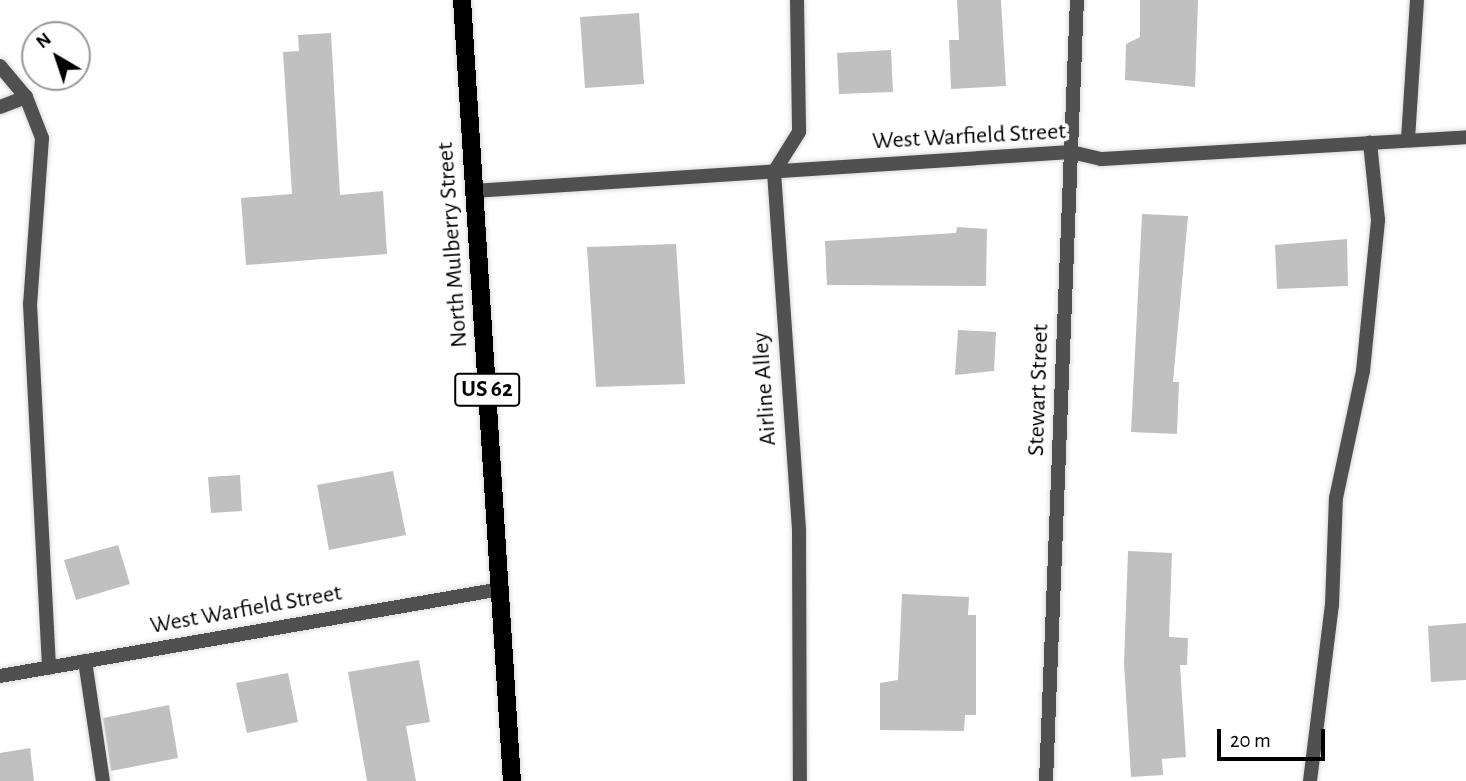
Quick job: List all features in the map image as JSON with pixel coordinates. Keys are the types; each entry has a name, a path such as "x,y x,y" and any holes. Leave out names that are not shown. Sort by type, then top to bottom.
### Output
{"main road":[{"name":"North Mulberry Street","path":"462,0 512,781"}],"street":[{"path":"774,172 799,132 797,0"},
{"name":"Stewart Street","path":"1046,781 1077,0"},
{"path":"1408,139 1417,0"},
{"path":"0,66 26,97 42,138 30,304 49,668"},
{"path":"0,107 26,97"},
{"name":"West Warfield Street","path":"474,191 1071,152 1101,159 1466,136"},
{"path":"1310,781 1332,605 1336,498 1363,371 1378,220 1370,142"},
{"name":"Airline Alley","path":"774,172 799,531 800,781"},
{"name":"West Warfield Street","path":"0,676 500,589"},
{"path":"85,661 103,781"}],"building":[{"path":"957,0 1001,0 1006,86 951,89 949,40 959,40"},
{"path":"1140,0 1198,0 1195,87 1125,80 1126,44 1140,37"},
{"path":"639,13 644,84 585,88 580,17"},
{"path":"331,33 340,195 383,191 387,254 246,265 241,198 292,194 283,52 299,51 298,35"},
{"path":"891,50 893,92 839,94 837,53"},
{"path":"1142,214 1188,216 1173,382 1179,382 1177,434 1131,432"},
{"path":"957,227 987,229 986,286 827,285 825,241 956,233"},
{"path":"1347,239 1348,286 1277,289 1275,245"},
{"path":"676,244 685,384 596,387 587,247"},
{"path":"958,330 996,332 994,371 955,375"},
{"path":"393,471 406,535 329,550 317,485"},
{"path":"240,475 242,511 211,513 208,477"},
{"path":"118,545 130,584 76,600 64,560"},
{"path":"1128,551 1172,553 1169,637 1188,638 1187,665 1180,665 1186,757 1162,759 1163,775 1131,777 1124,663"},
{"path":"902,594 969,597 968,615 976,615 976,715 965,715 964,731 880,730 880,683 898,680"},
{"path":"1466,623 1466,680 1431,682 1428,626"},
{"path":"419,660 430,722 406,726 416,781 367,781 348,672"},
{"path":"288,673 298,722 247,733 236,683"},
{"path":"169,705 178,758 111,771 103,718"},
{"path":"30,748 34,781 0,781 0,753"}]}
